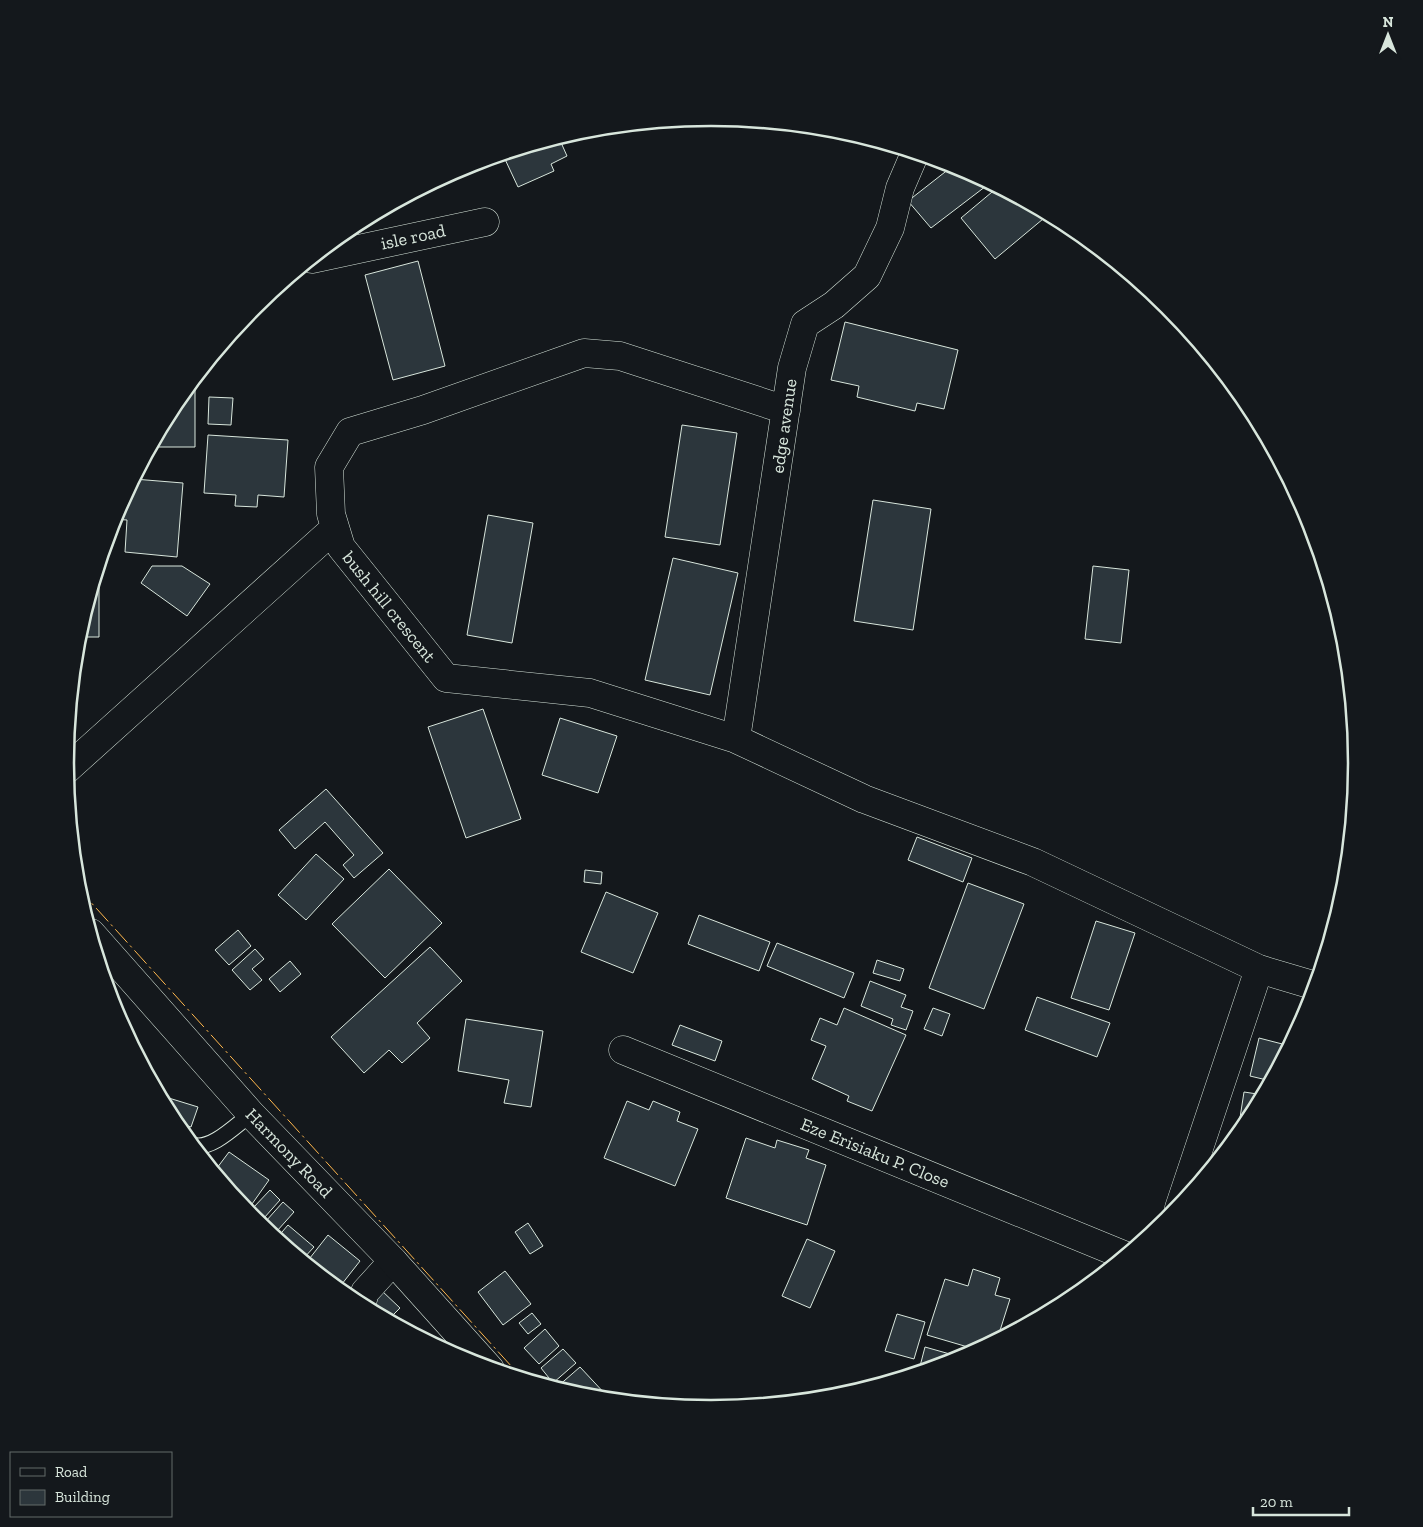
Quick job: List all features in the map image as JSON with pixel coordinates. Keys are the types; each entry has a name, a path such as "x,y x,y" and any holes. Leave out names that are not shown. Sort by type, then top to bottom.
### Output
{"street":[{"name":"edge avenue","path":"736,738 792,368 805,324 834,305 867,276 890,228 900,188 912,159"},
{"name":"isle road","path":"326,256 485,222"},
{"name":"bush hill crescent","path":"786,410 620,356 584,353 424,410 350,432 329,467 331,514 341,547 446,678 590,693 736,738 864,799 1034,862 1259,969 1309,984"},
{"path":"74,763 335,528"},
{"name":"Harmony Road","path":"99,942 251,1114 393,1261 480,1357"},
{"path":"1185,1190 1259,969"},
{"name":"Eze Erisiaku P. Close","path":"623,1050 1119,1253"},
{"path":"363,1298 365,1292 393,1261"}],"lane":[{"path":"201,1145 210,1144 251,1114"}],"building":[{"path":"561,144 567,156 551,164 554,171 518,187 506,160"},
{"path":"947,171 984,187 931,228 908,201"},
{"path":"993,191 1043,219 995,259 961,218"},
{"path":"418,261 445,366 393,380 365,275"},
{"path":"845,322 958,350 944,409 917,403 915,411 857,397 859,386 831,380"},
{"path":"195,390 195,447 158,447"},
{"path":"209,397 233,398 231,425 208,424"},
{"path":"682,425 737,433 720,545 665,537"},
{"path":"208,435 288,440 284,497 258,495 257,507 235,506 236,495 204,493"},
{"path":"141,480 183,483 177,557 125,552 127,520 122,520"},
{"path":"873,500 931,509 913,630 854,621"},
{"path":"488,515 533,523 512,643 467,635"},
{"path":"673,558 738,573 710,695 645,680"},
{"path":"152,566 182,566 210,584 187,616 141,583"},
{"path":"1093,566 1129,570 1121,643 1085,639"},
{"path":"99,586 99,637 86,637"},
{"path":"483,709 521,819 466,838 428,727"},
{"path":"560,718 617,736 598,793 542,775"},
{"path":"326,789 383,853 354,878 343,865 354,855 325,822 295,849 279,830"},
{"path":"917,837 972,858 963,882 908,860"},
{"path":"316,854 344,879 306,920 278,895"},
{"path":"389,869 442,923 385,978 332,924"},
{"path":"585,870 602,872 601,884 584,882"},
{"path":"968,883 1024,904 984,1009 929,988"},
{"path":"606,892 658,913 633,973 581,952"},
{"path":"699,915 770,942 759,971 688,944"},
{"path":"1096,921 1135,933 1109,1010 1071,998"},
{"path":"238,930 251,946 229,965 215,950"},
{"path":"777,943 854,973 844,998 767,966"},
{"path":"430,947 462,981 417,1023 430,1038 402,1063 389,1050 364,1073 331,1037"},
{"path":"255,949 264,959 252,969 262,980 250,990 232,970"},
{"path":"877,960 904,969 900,981 873,973"},
{"path":"290,961 301,974 280,992 269,979"},
{"path":"870,981 906,995 901,1007 913,1011 906,1030 891,1025 893,1019 861,1006"},
{"path":"1037,997 1110,1023 1097,1057 1025,1030"},
{"path":"844,1008 906,1035 872,1111 847,1101 849,1096 812,1079 826,1046 811,1040 820,1018 837,1025"},
{"path":"933,1008 950,1014 942,1036 924,1029"},
{"path":"466,1019 543,1031 531,1107 504,1103 509,1080 458,1071"},
{"path":"680,1025 722,1041 715,1061 672,1045"},
{"path":"1259,1038 1284,1044 1265,1080 1250,1076"},
{"path":"1244,1092 1257,1094 1242,1118 1239,1122"},
{"path":"169,1098 198,1107 191,1127 187,1126"},
{"path":"627,1101 649,1110 653,1101 680,1112 677,1121 698,1129 675,1186 604,1158"},
{"path":"746,1138 775,1148 777,1140 809,1150 806,1158 826,1165 807,1225 726,1198"},
{"path":"229,1152 269,1180 252,1204 218,1167"},
{"path":"270,1190 280,1200 265,1217 254,1207"},
{"path":"283,1202 294,1212 278,1230 267,1220"},
{"path":"528,1223 543,1246 530,1254 515,1232"},
{"path":"288,1225 314,1247 306,1255 281,1233"},
{"path":"328,1235 360,1261 342,1283 310,1258"},
{"path":"807,1239 835,1251 810,1308 782,1296"},
{"path":"973,1269 1000,1278 995,1295 1010,1299 1000,1332 968,1347 927,1335 945,1279 968,1286"},
{"path":"505,1271 531,1304 503,1325 478,1292"},
{"path":"381,1290 400,1308 392,1316 373,1304"},
{"path":"532,1313 541,1324 528,1334 519,1323"},
{"path":"897,1314 925,1322 914,1359 885,1351"},
{"path":"545,1329 559,1346 539,1364 524,1348"},
{"path":"925,1347 952,1355 920,1366"},
{"path":"563,1349 576,1363 554,1382 552,1381 541,1368"},
{"path":"580,1367 603,1392 587,1389 561,1383"}],"power":[{"path":"89,900 514,1369"}]}
